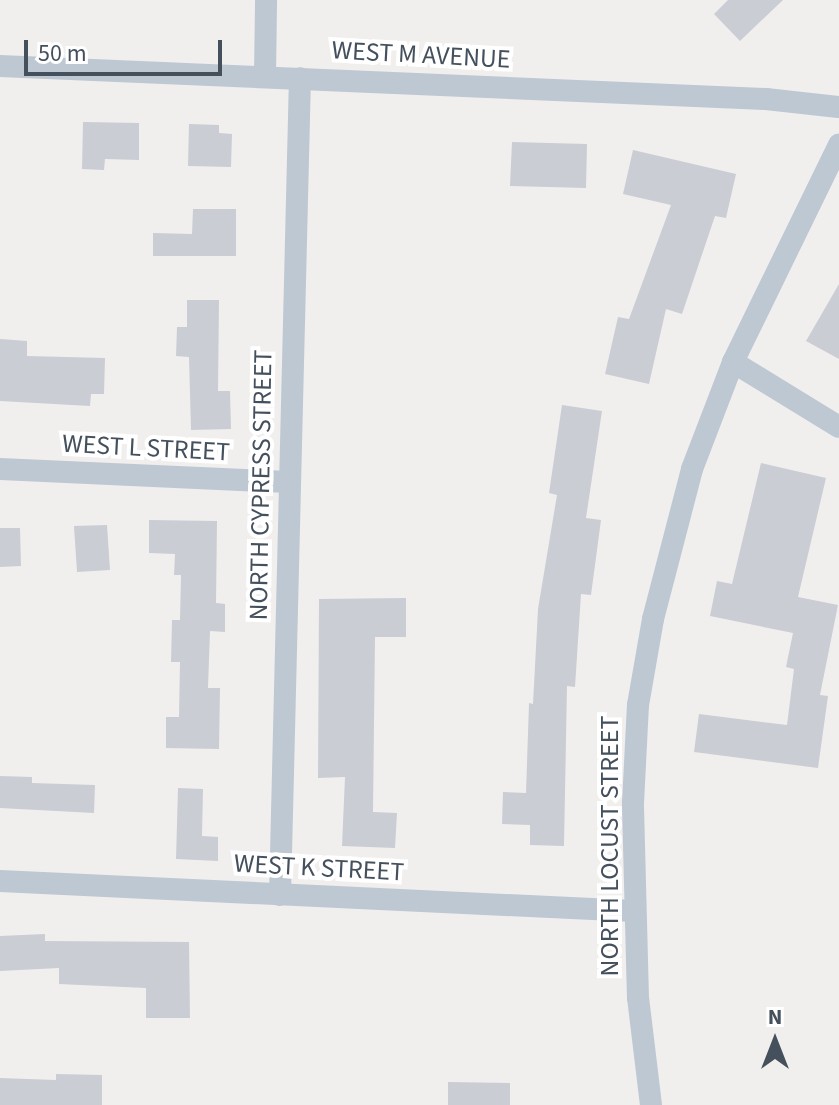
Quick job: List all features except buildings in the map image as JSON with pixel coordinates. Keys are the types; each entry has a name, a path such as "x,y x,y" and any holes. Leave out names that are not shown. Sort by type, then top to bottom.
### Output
{"street":[{"path":"265,76 266,0"},
{"name":"WEST M AVENUE","path":"0,66 766,99 839,107"},
{"name":"NORTH CYPRESS STREET","path":"280,895 300,78"},
{"name":"NORTH LOCUST STREET","path":"651,1105 638,998 633,803 638,705 653,619 692,469 733,362 839,145"},
{"path":"733,362 839,427"},
{"name":"WEST L STREET","path":"0,469 289,482"},
{"name":"WEST K STREET","path":"0,881 634,911"}]}
